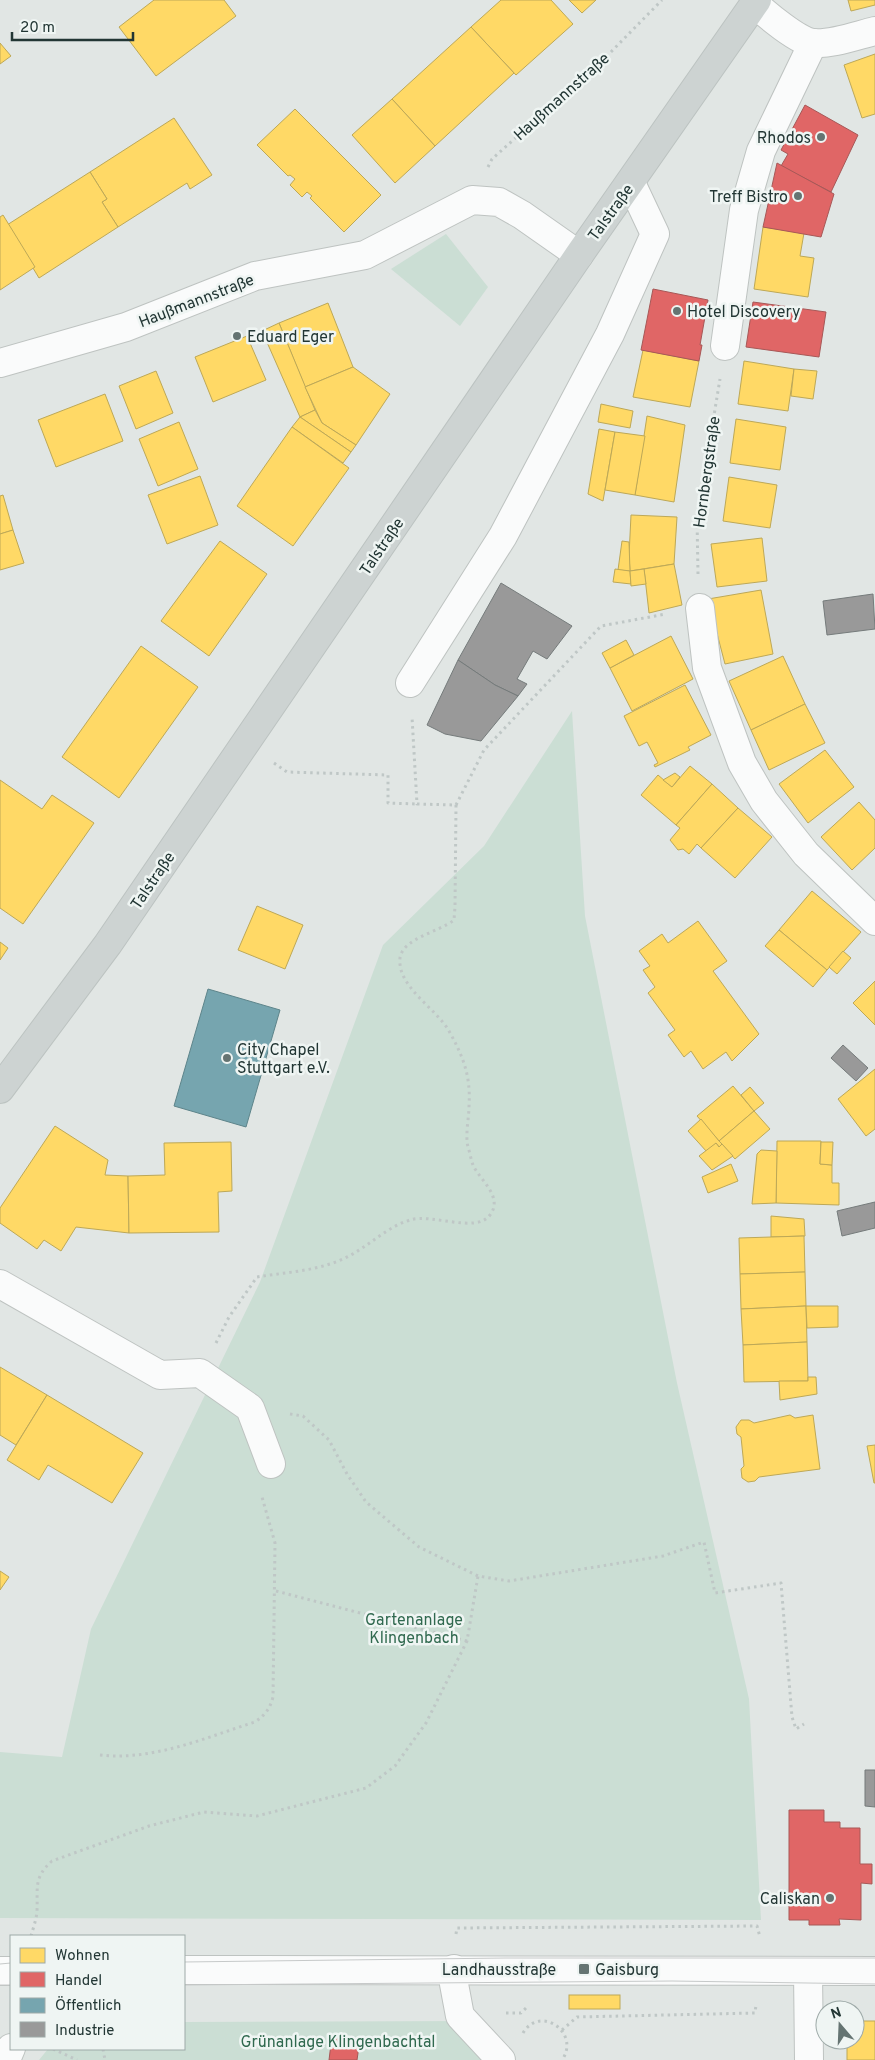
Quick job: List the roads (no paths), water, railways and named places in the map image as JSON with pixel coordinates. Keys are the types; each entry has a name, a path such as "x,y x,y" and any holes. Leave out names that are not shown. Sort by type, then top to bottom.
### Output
{"main road":[{"name":"Talstraße","path":"0,1089 108,944 579,255 756,2"}],"street":[{"path":"756,2 778,24 813,43 845,39 875,30"},
{"path":"725,346 744,210 761,152 813,43"},
{"path":"410,684 503,536 610,334 655,234 631,183"},
{"name":"Haußmannstraße","path":"0,363 126,327 255,276 365,255 472,200 498,202 522,215 579,255"},
{"path":"700,608 707,668 742,763 764,801 806,854 875,921"},
{"path":"0,1284 160,1376 200,1373 250,1408 271,1464"},
{"path":"454,1969 454,1984 460,2016 501,2060"},
{"name":"Landhausstraße","path":"185,1970 875,1970"},
{"path":"795,1971 809,2060"}],"tram line":[{"path":"185,1962 505,1958 875,1958"},
{"path":"0,1964 10,1963"},
{"path":"185,1985 672,1981 875,1984"},
{"path":"0,1985 10,1985"}],"place":[{"name":"Rhodos","path":"821,137"},
{"name":"Treff Bistro","path":"798,196"},
{"name":"Hotel Discovery","path":"677,311"},
{"name":"Eduard Eger","path":"237,336"},
{"name":"City Chapel Stuttgart e.V.","path":"227,1058"},
{"name":"Caliskan","path":"830,1898"},
{"name":"Gaisburg","path":"584,1969"}],"park label":[{"name":"Gartenanlage Klingenbach","path":"414,1628"},
{"name":"Grünanlage Klingenbachtal","path":"338,2041"}]}
